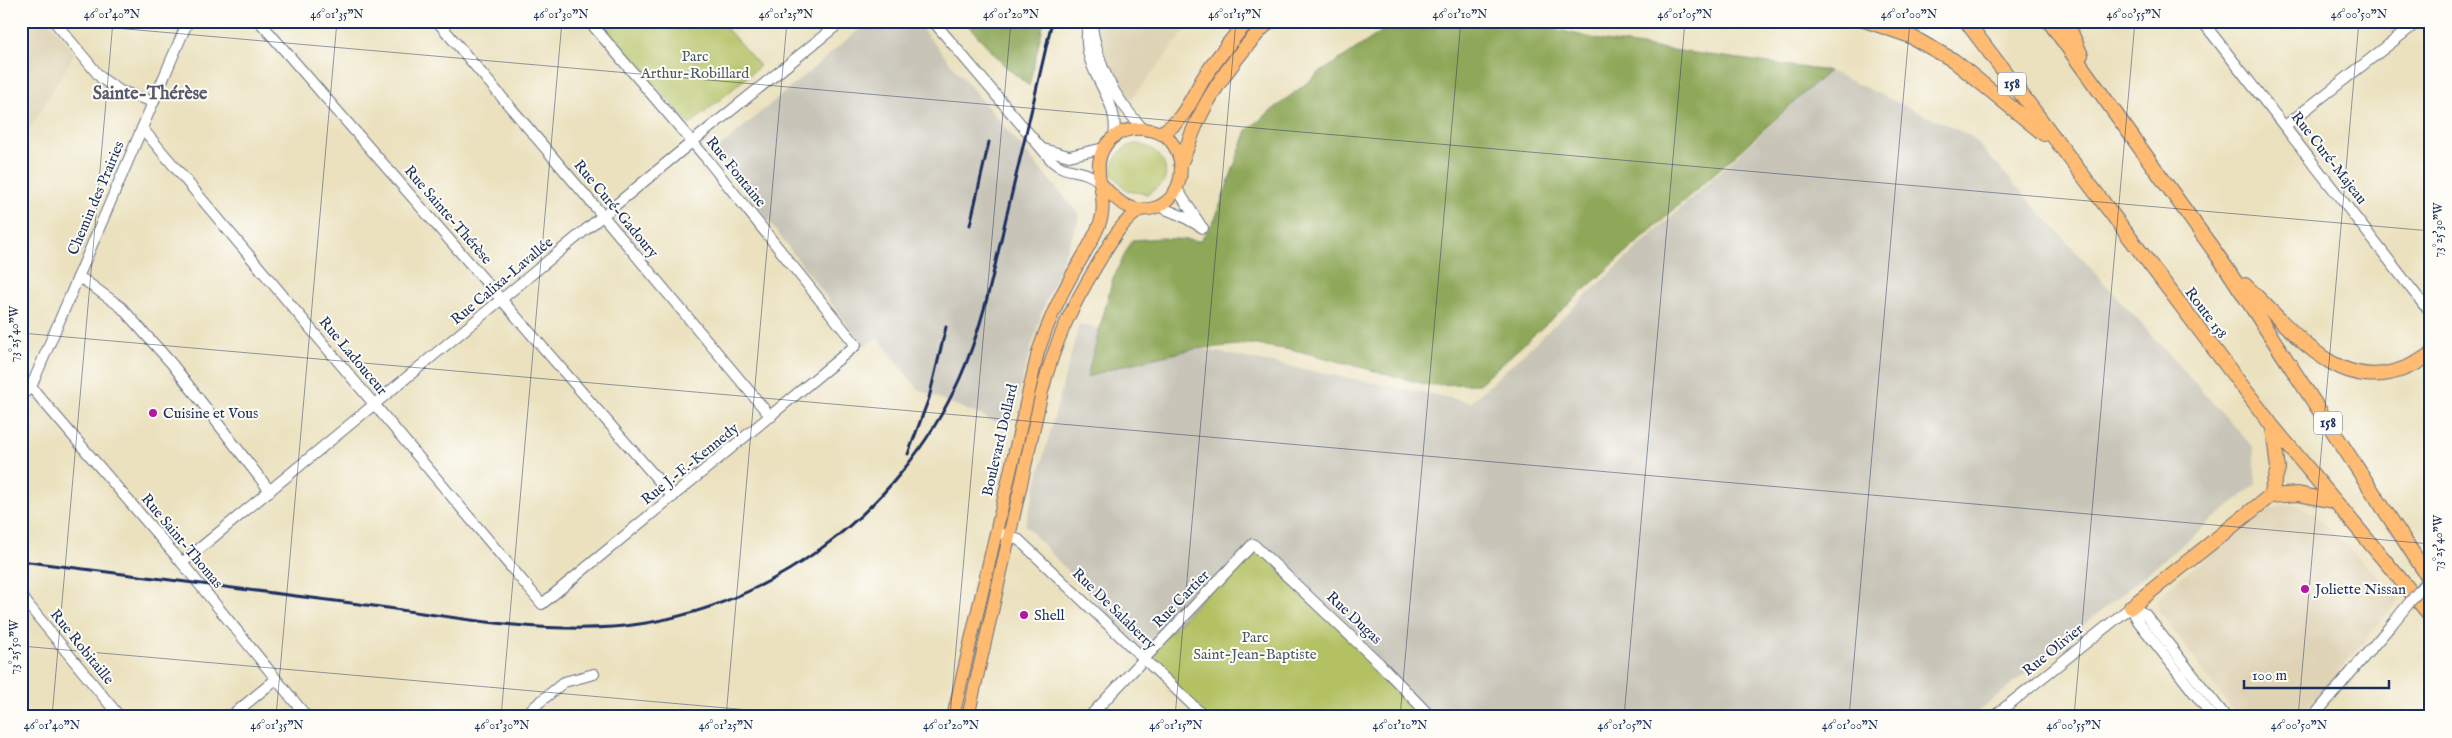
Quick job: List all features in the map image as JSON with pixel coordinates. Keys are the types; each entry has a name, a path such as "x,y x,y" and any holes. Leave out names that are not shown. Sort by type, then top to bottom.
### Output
{"highway":[{"path":"1161,133 1172,127 1182,117 1214,64 1248,21"},
{"path":"1181,162 1195,125 1211,95 1242,50 1269,21"},
{"path":"1867,21 1910,36 1953,60 2058,145"},
{"name":"Route 158","path":"1966,21 2272,427 2431,616"},
{"name":"158","path":"2049,21 2225,266 2431,581"},
{"path":"2066,21 2090,76"},
{"path":"2225,266 2306,344 2323,357 2344,369 2366,376 2391,374 2407,368 2431,354"},
{"path":"2131,607 2270,496 2278,469 2272,427"},
{"path":"2270,496 2304,494 2333,501"}],"main road":[{"path":"1130,129 1143,129 1161,133 1171,140 1181,162 1182,173 1177,189 1166,201 1158,206 1141,209 1122,203 1098,181 1098,164 1104,148 1114,137 1130,129"},
{"name":"Boulevard Dollard","path":"953,717 1040,346 1064,289 1100,223 1103,207 1098,181"},
{"name":"Boulevard Dollard","path":"968,717 1045,380 1062,326 1118,228 1141,209"}],"street":[{"path":"54,21 101,78 120,92 154,102"},
{"name":"Chemin des Prairies","path":"31,387 188,21"},
{"name":"Rue Sainte-Thérèse","path":"260,21 673,497"},
{"name":"Rue Curé-Gadoury","path":"437,21 771,417"},
{"name":"Rue Fontaine","path":"589,21 693,142 856,346"},
{"name":"Rue Calixa-Lavallée","path":"182,563 842,21"},
{"path":"933,21 1057,165 1064,169 1086,172 1098,181"},
{"path":"1090,21 1096,52 1103,73 1125,109 1143,129"},
{"path":"1090,21 1086,39 1088,53 1098,81 1113,109 1114,137"},
{"name":"Rue Curé-Majeau","path":"2202,21 2431,314"},
{"path":"2285,126 2419,21"},
{"name":"Rue Ladouceur","path":"142,128 542,604"},
{"path":"1042,149 1069,156 1104,148"},
{"path":"1158,206 1203,228 1177,189"},
{"path":"77,279 84,280 121,307 172,364 270,491"},
{"name":"Rue J.-F.-Kennedy","path":"542,604 856,346"},
{"path":"21,396 31,387"},
{"name":"Rue Saint-Thomas","path":"31,387 182,563 275,680 307,717"},
{"name":"Rue De Salaberry","path":"996,532 1019,540 1205,717"},
{"name":"Rue Cartier","path":"1089,717 1253,544"},
{"name":"Rue Dugas","path":"1253,544 1379,663 1431,717"},
{"path":"2314,717 2431,576"},
{"name":"Rue Robitaille","path":"21,596 120,717"},
{"path":"2131,607 2138,621 2214,717"},
{"path":"2131,607 2145,614 2226,717"},
{"name":"Rue Olivier","path":"1993,717 2131,607"},
{"path":"522,717 564,682 594,674"},
{"path":"230,717 275,680"}],"shaded area":[{"path":"21,21 48,21 75,53 21,144"},
{"path":"869,21 915,21 1080,216 1042,312 1008,427 919,390 878,338 864,346 715,151"},
{"path":"1096,21 1193,21 1129,102 1124,94 1122,95 1107,69"},
{"path":"1829,71 1971,136 2253,447 2256,484 1972,717 1432,717 1144,653 1025,525 1079,325 1471,402"},
{"path":"2294,504 2314,514 2400,598 2301,717 2237,717 2159,611 2158,600 2167,588 2269,511 2282,505"}],"green space":[{"name":"Parc Arthur-Robillard","path":"599,21 720,21 760,66 690,125"},
{"path":"964,21 1044,21 1029,86 1005,66"},
{"path":"1419,21 1525,22 1605,41 1829,71 1479,384 1428,385 1299,351 1250,344 1194,349 1124,365 1087,377 1113,278 1132,240 1162,238 1200,241 1215,219 1247,130 1318,74 1390,26"},
{"path":"1134,144 1148,147 1154,151 1163,161 1165,168 1164,182 1148,194 1127,191 1112,174 1115,159 1121,151"},
{"name":"Parc Saint-Jean-Baptiste","path":"1253,544 1428,717 1205,717 1145,659"}],"railway":[{"path":"21,561 486,622 581,628 613,627 669,618 722,602 773,579 820,549 863,514 901,473 933,428 960,378 975,340 986,301 1052,21"},
{"path":"970,225 989,142"},
{"path":"908,454 929,398 946,327"}],"place":[{"name":"Cuisine et Vous","path":"153,413"},
{"name":"Joliette Nissan","path":"2305,589"},
{"name":"Shell","path":"1024,615"}],"district":[{"name":"Sainte-Thérèse","path":"150,94"}]}
